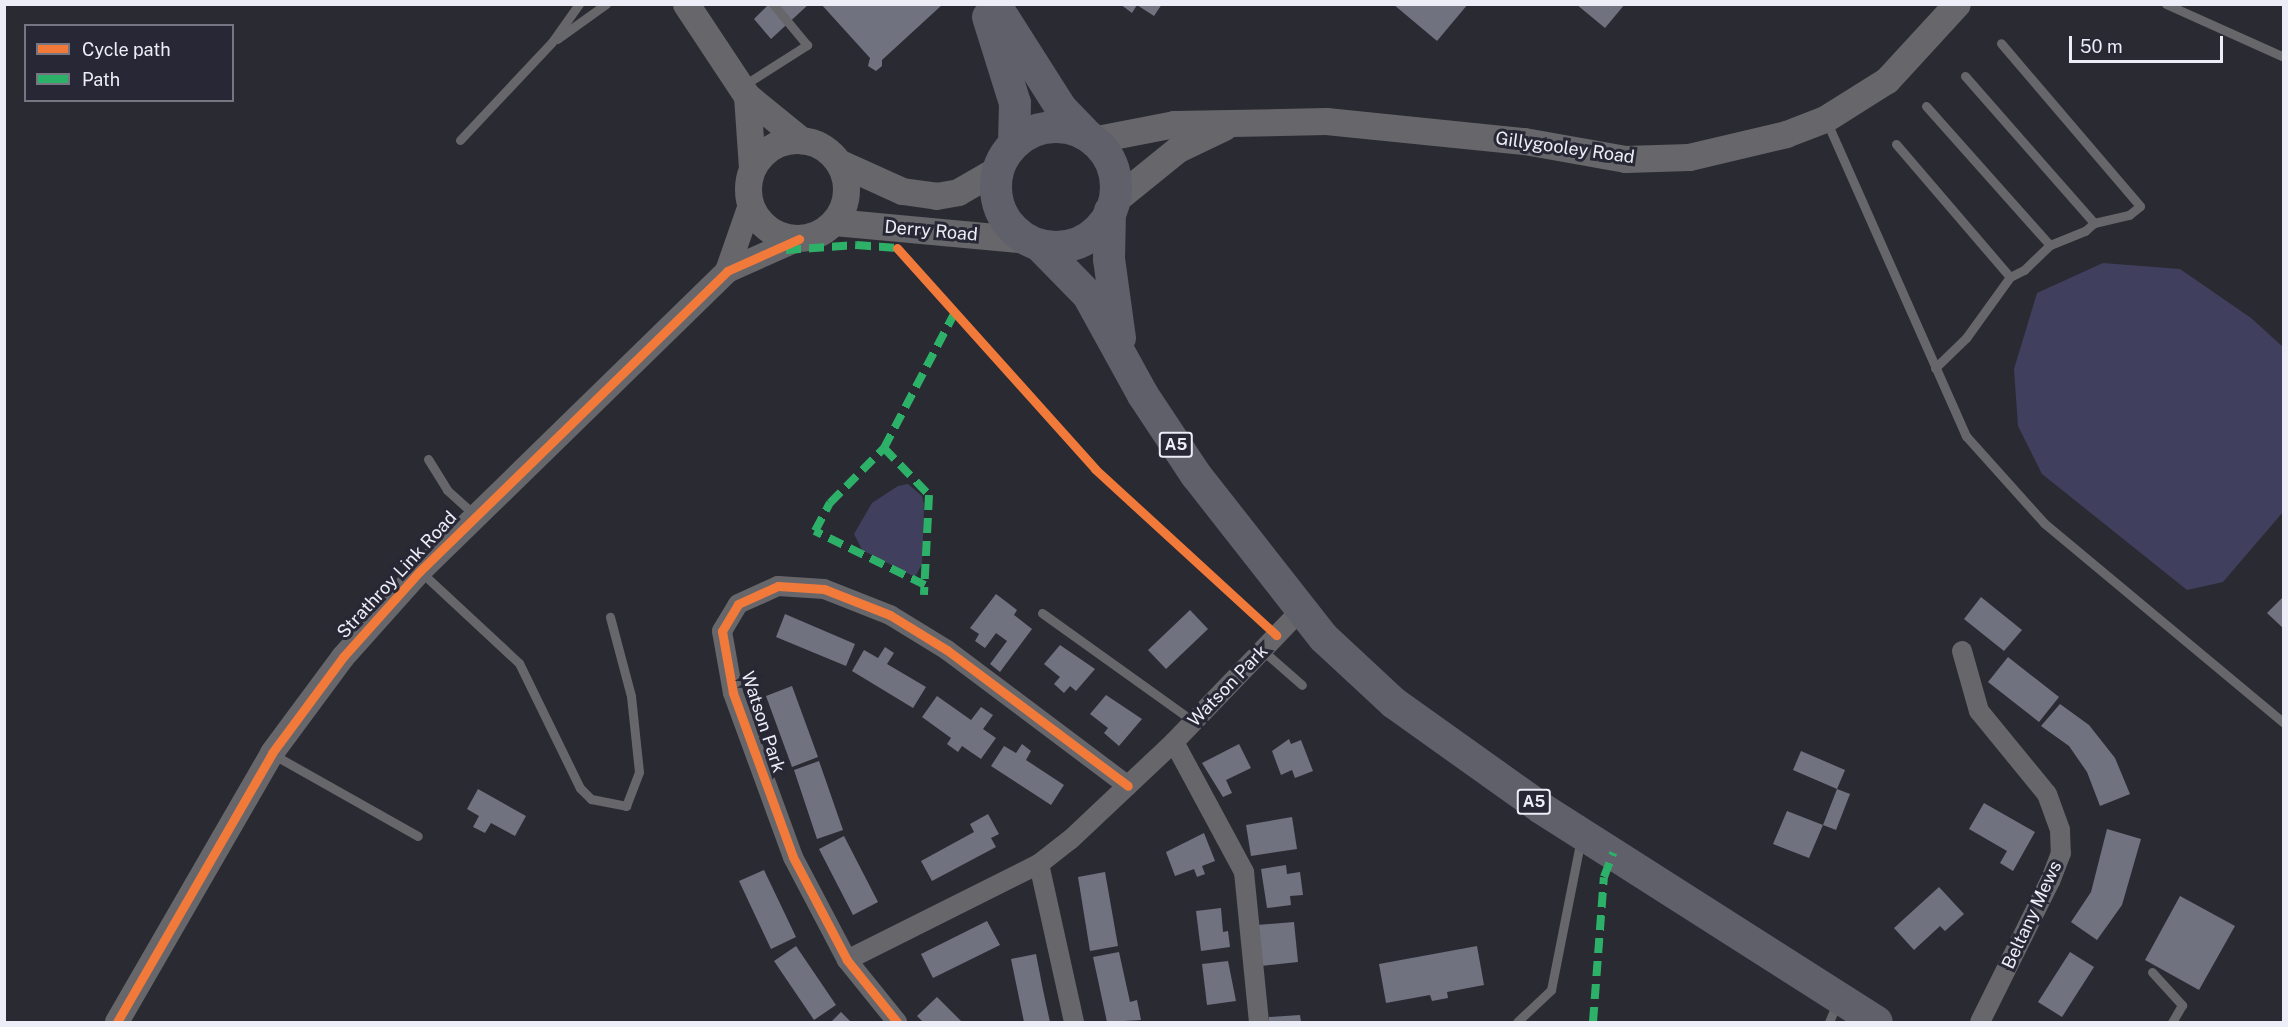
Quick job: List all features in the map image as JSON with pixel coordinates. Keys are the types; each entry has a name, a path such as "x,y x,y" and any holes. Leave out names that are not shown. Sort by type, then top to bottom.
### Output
{"highway":[{"name":"A5","path":"983,4 1015,104 1006,156 995,188 999,207 1008,224 1034,243 1088,295 1196,475 1324,638 1394,703 1834,1010 1877,1023"},
{"name":"A5","path":"995,4 1061,108 1110,161 1116,180 1109,259 1124,357"},
{"path":"1006,156 1038,129 1055,126 1090,138"},
{"path":"1034,243 1058,248 1077,244 1094,234 1113,205"}],"main road":[{"path":"686,4 744,91 801,140 828,151 838,162 846,191 834,222 822,232 799,239 770,231 750,205 747,181 752,168 772,146 801,140"},
{"name":"Gillygooley Road","path":"1090,138 1174,124 1326,121 1524,141 1625,159 1698,155 1786,134 1825,119 1887,80 1957,4"},
{"path":"744,91 752,168"},
{"name":"Gillygooley Road","path":"1113,205 1178,149 1231,124"},
{"name":"Derry Road","path":"838,162 902,191 936,196 958,192 1006,156"},
{"name":"Derry Road","path":"834,222 1034,243"}],"street":[{"name":"Strathroy Link Road","path":"727,271 750,205"},
{"name":"Strathroy Link Road","path":"122,1013 272,753 343,657 420,571 727,271 799,239"},
{"name":"Watson Park","path":"897,1023 847,960 793,857 733,693 722,631 738,604 778,586 824,589 890,615 947,650 1128,786"},
{"name":"Watson Park","path":"847,960 1039,864 1128,786 1174,742 1301,610"},
{"name":"Beltany Mews","path":"1962,651 1979,711 2047,794 2060,830 2061,853 2050,881 1980,1023"},
{"path":"1174,742 1244,872 1259,1023"},
{"path":"1039,864 1074,1023"}],"lane":[{"path":"460,140 552,42 579,4"},
{"path":"552,42 606,4"},
{"path":"744,91 807,45 773,4"},
{"path":"2166,4 2283,57"},
{"path":"1935,368 1966,338 2010,277 2024,270 2050,245 2085,231 2094,223 2129,215 2140,206 2001,43"},
{"path":"1965,76 2094,223"},
{"path":"1926,106 2050,245"},
{"path":"1825,119 1966,436 2044,523 2283,723"},
{"path":"1896,144 2010,277"},
{"path":"428,459 447,490 476,516"},
{"path":"420,571 519,663 580,788 591,799 626,806 639,772 631,696 609,617"},
{"path":"1042,613 1194,722"},
{"path":"1262,650 1302,685"},
{"path":"272,753 418,836"},
{"path":"1517,1023 1551,990 1582,833"},
{"path":"2152,972 2182,1005 2172,1023"}],"shaded area":[{"path":"2103,263 2180,269 2251,318 2283,347 2283,512 2223,582 2187,590 2042,474 2018,426 2014,369 2037,293"},
{"path":"908,484 922,496 924,505 922,564 915,577 862,550 854,534 872,503 898,486"}],"building":[{"path":"769,4 809,4 771,39 754,19"},
{"path":"821,4 943,4 882,60 882,66 876,71 868,66 870,58"},
{"path":"1120,4 1162,4 1154,16 1137,5 1132,13"},
{"path":"1393,4 1468,4 1437,41"},
{"path":"1576,4 1625,4 1605,28"},
{"path":"996,594 1017,610 1014,615 1032,629 1000,672 990,664 1007,641 996,633 985,648 975,641 979,634 970,628"},
{"path":"2284,596 2284,629 2267,613"},
{"path":"1981,597 2022,630 2004,651 1964,619"},
{"path":"1190,610 1208,629 1166,669 1148,650"},
{"path":"785,614 855,644 846,666 776,637"},
{"path":"1060,645 1095,669 1076,691 1070,686 1064,693 1054,684 1060,677 1044,664"},
{"path":"885,647 894,653 887,664 926,687 913,708 852,671 864,650 878,658"},
{"path":"2008,657 2059,697 2039,722 1988,682"},
{"path":"792,686 818,757 792,767 766,696"},
{"path":"1106,695 1142,719 1119,746 1104,733 1108,728 1090,714"},
{"path":"937,696 971,720 981,707 993,715 983,729 996,738 981,759 962,746 958,752 947,744 951,738 922,717"},
{"path":"2060,704 2089,725 2115,758 2130,794 2100,806 2087,772 2069,746 2041,726"},
{"path":"1289,739 1291,744 1301,740 1313,771 1295,778 1292,770 1281,775 1272,751"},
{"path":"1022,744 1031,751 1026,760 1064,785 1051,805 991,766 1004,746 1016,753"},
{"path":"1239,744 1251,768 1226,780 1232,793 1223,797 1202,763"},
{"path":"1801,751 1845,770 1837,789 1793,770"},
{"path":"819,761 843,830 817,839 794,770"},
{"path":"478,789 526,816 515,836 491,823 485,833 473,827 479,816 467,809"},
{"path":"1837,789 1850,794 1836,830 1823,825"},
{"path":"1984,803 2035,832 2013,871 2000,863 2007,851 1969,829"},
{"path":"1787,811 1823,825 1809,858 1773,844"},
{"path":"988,814 999,834 991,838 996,847 932,881 921,861 974,832 970,824"},
{"path":"1292,817 1297,849 1251,856 1246,825"},
{"path":"2107,829 2141,839 2122,905 2097,940 2071,922 2091,892"},
{"path":"1204,833 1215,861 1202,866 1205,874 1197,877 1194,869 1175,876 1166,852"},
{"path":"844,836 878,902 853,915 819,849"},
{"path":"1286,865 1287,874 1300,872 1303,895 1290,896 1291,905 1267,908 1261,869"},
{"path":"764,870 796,937 771,949 739,881"},
{"path":"1105,872 1118,946 1090,951 1078,877"},
{"path":"1939,887 1964,914 1945,931 1940,926 1914,950 1894,928"},
{"path":"2180,896 2235,926 2199,990 2145,960"},
{"path":"1221,908 1223,932 1228,931 1230,947 1201,951 1196,911"},
{"path":"987,921 1000,945 933,978 921,954"},
{"path":"1294,922 1298,962 1261,966 1257,925"},
{"path":"796,946 836,1005 814,1020 774,961"},
{"path":"1477,946 1484,985 1447,992 1448,998 1432,1001 1430,995 1386,1003 1379,964"},
{"path":"1119,952 1130,1002 1137,1000 1141,1020 1107,1022 1093,957"},
{"path":"2070,952 2094,967 2062,1017 2038,1002"},
{"path":"1036,954 1050,1022 1024,1022 1011,959"},
{"path":"1228,961 1236,1001 1207,1005 1202,964"},
{"path":"937,997 962,1022 923,1022 917,1016"},
{"path":"841,1012 851,1022 831,1022"},
{"path":"1300,1015 1301,1022 1269,1022 1269,1017"}],"marked path":[{"path":"786,250 856,245 897,248"},
{"path":"925,585 815,531 830,503 884,448 954,314"},
{"path":"884,448 929,495 924,595"},
{"path":"1593,1022 1604,877 1613,853"}],"cycle path":[{"path":"117,1022 272,753 343,657 420,571 727,271 799,239"},
{"path":"897,248 1095,469 1276,635"},
{"path":"897,1022 847,960 793,857 733,693 722,631 738,604 778,586 824,589 890,615 947,650 1128,786"}]}
